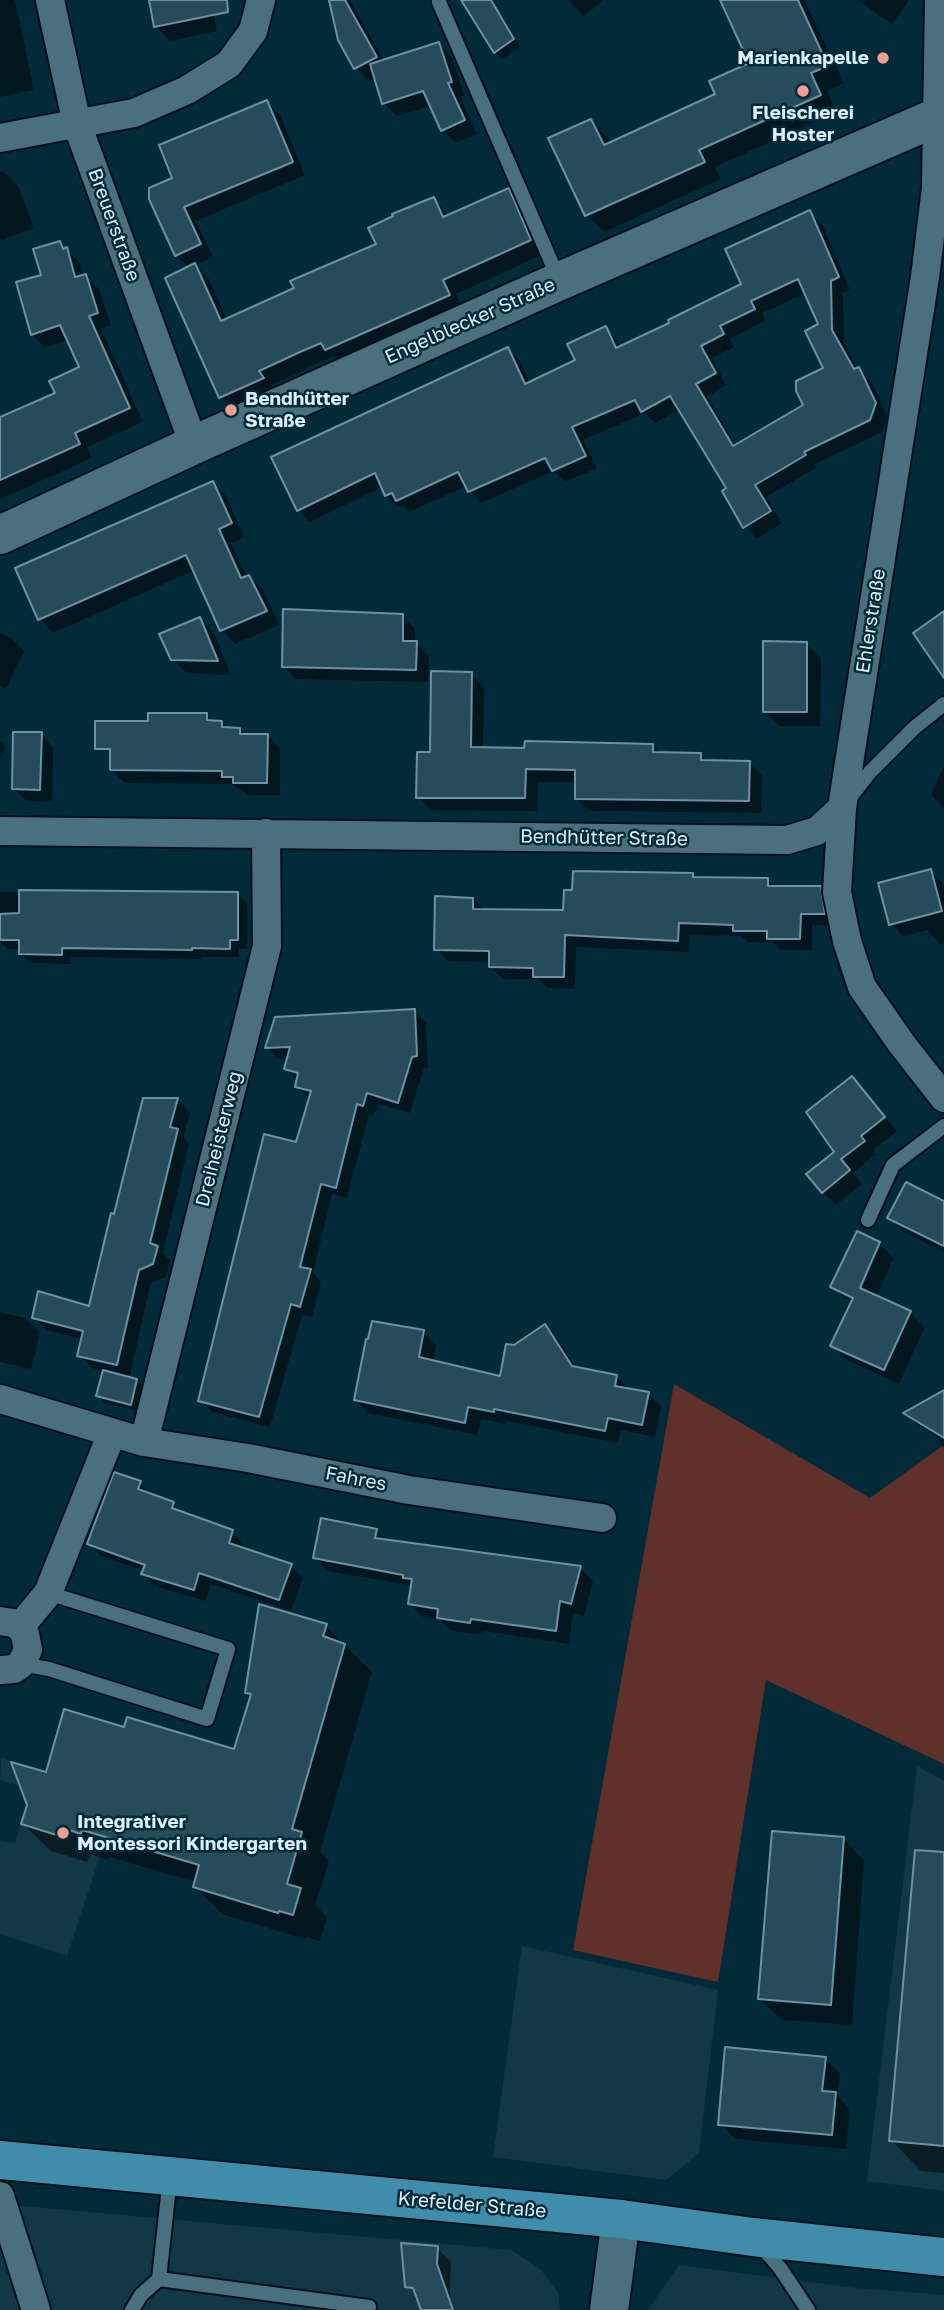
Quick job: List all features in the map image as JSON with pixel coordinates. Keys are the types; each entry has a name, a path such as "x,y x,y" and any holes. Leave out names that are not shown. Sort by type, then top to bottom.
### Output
{"main road":[{"name":"Krefelder Straße","path":"0,2160 621,2219 753,2237 944,2256"}],"street":[{"name":"Breuerstraße","path":"50,0 77,124 194,445"},
{"path":"0,138 134,113 187,90 229,64 253,31 261,0"},
{"name":"Ehlerstraße","path":"939,0 941,116 936,188 925,277 842,808 837,892 847,941 862,987 944,1098"},
{"name":"Engelblecker Straße","path":"0,536 194,445 560,281 941,116"},
{"name":"Bendhütter Straße","path":"0,831 788,840 817,831 842,808"},
{"name":"Dreiheisterweg","path":"144,1442 267,946 266,833"},
{"name":"Fahres","path":"0,1399 144,1442 248,1458 409,1490 602,1518"},
{"path":"10,1667 28,1650 25,1634 10,1624 48,1593 112,1433"},
{"path":"0,2196 36,2310"},
{"path":"609,2310 621,2219"}],"lane":[{"path":"439,2 560,281"},
{"name":"Bendhütter Straße","path":"842,808 879,763 914,727 944,704"},
{"path":"868,1220 893,1165 944,1126"},
{"path":"10,1667 49,1669 207,1718 228,1649 48,1593"},
{"path":"132,2310 141,2295 159,2279 170,2176"},
{"path":"753,2237 780,2267 808,2310"},
{"path":"159,2279 369,2307"}],"shaded area":[{"path":"674,1384 870,1498 944,1445 944,1764 766,1680 718,1982 573,1950"},
{"name":"Integrativer Montessori Kindergarten","path":"64,1709 110,1825 67,1956 0,1934 0,1841 15,1843 28,1800 23,1796 22,1786 0,1780 1,1758 45,1775"},
{"path":"917,1766 944,1781 944,2191 867,2181"},
{"path":"522,1946 718,1990 699,2153 666,2180 493,2157"},
{"path":"0,2204 511,2250 541,2270 558,2293 560,2310 0,2310"},
{"path":"679,2265 855,2288 944,2295 944,2310 648,2310"}],"building":[{"path":"149,0 227,0 228,12 154,27"},
{"path":"329,0 345,0 377,57 354,69 338,40"},
{"path":"461,0 491,0 514,39 494,53"},
{"path":"720,0 798,0 828,66 811,73 821,95 699,150 705,162 585,216 548,138 591,119 604,145 715,94 709,81 749,63"},
{"path":"439,42 452,82 448,83 465,120 441,131 423,91 382,104 370,64"},
{"path":"267,100 293,162 184,207 201,244 175,256 149,199 149,188 172,178 159,145"},
{"path":"509,188 531,240 443,280 450,295 325,350 321,343 300,352 259,371 264,378 219,398 165,278 195,263 221,321 294,288 290,281 376,244 368,228 393,216 392,214 434,197 443,217"},
{"path":"810,210 839,277 831,281 832,330 854,369 859,367 876,403 870,420 804,452 806,455 755,485 771,511 743,528 722,491 726,488 670,396 641,412 635,400 572,427 586,456 552,471 545,458 468,492 458,472 396,501 392,493 385,496 375,473 297,511 271,457 508,347 525,384 575,360 567,344 606,326 616,348 741,284 725,249","holes":["798,279 818,324 805,331 823,368 796,381 796,391 803,405 733,446 696,384 716,373 701,346 724,334 720,326 755,309 751,301"]},
{"path":"60,241 63,249 67,247 75,277 86,274 98,313 89,316 130,408 75,433 80,444 0,480 0,417 55,393 49,381 79,367 60,325 31,335 16,282 41,275 33,249"},
{"path":"213,481 232,523 219,529 241,578 249,575 267,611 220,631 186,555 38,620 15,568"},
{"path":"283,609 403,614 403,641 417,641 416,670 282,667"},
{"path":"944,611 944,678 913,633"},
{"path":"200,617 218,661 171,660 159,634"},
{"path":"763,641 807,642 807,712 763,712"},
{"path":"431,671 472,672 471,747 524,748 525,741 653,744 653,752 701,753 701,760 750,761 749,801 575,799 575,770 526,769 525,798 416,798 417,752 430,752"},
{"path":"148,713 207,713 207,720 222,721 222,727 240,728 240,734 268,734 267,783 233,783 233,777 222,777 222,771 110,770 110,749 95,749 95,721 148,721"},
{"path":"13,732 42,732 40,790 12,789"},
{"path":"931,869 942,911 889,925 878,883"},
{"path":"573,871 693,873 693,877 768,878 768,886 821,886 825,914 801,914 800,939 767,939 767,931 733,931 733,925 679,923 678,941 565,935 564,977 533,977 533,968 489,967 489,951 434,950 435,896 473,898 473,909 563,910 564,890 572,890"},
{"path":"19,890 238,892 238,940 230,940 230,949 62,948 62,955 19,954 19,940 0,940 0,914 19,913"},
{"path":"415,1009 417,1056 412,1057 398,1103 367,1093 363,1106 357,1104 336,1188 321,1184 300,1267 311,1269 300,1307 291,1304 259,1417 198,1401 264,1134 296,1142 311,1091 295,1087 298,1073 284,1069 290,1047 265,1048 275,1017"},
{"path":"852,1076 885,1117 861,1136 865,1141 841,1159 850,1170 822,1193 806,1174 834,1152 806,1112"},
{"path":"143,1098 178,1098 170,1127 178,1129 150,1243 158,1246 153,1264 139,1270 117,1365 77,1356 83,1331 32,1318 38,1291 89,1306"},
{"path":"906,1182 944,1201 944,1246 887,1218"},
{"path":"857,1231 880,1242 860,1288 911,1311 884,1370 830,1346 853,1298 830,1287"},
{"path":"372,1321 424,1330 419,1357 500,1376 506,1344 514,1345 545,1324 572,1366 617,1375 615,1386 649,1392 642,1425 608,1418 605,1431 494,1409 494,1412 468,1407 465,1423 354,1400"},
{"path":"103,1370 137,1379 131,1405 96,1396"},
{"path":"944,1390 944,1438 903,1413"},
{"path":"114,1472 141,1481 138,1489 174,1502 172,1508 233,1530 229,1543 292,1564 279,1600 199,1573 194,1590 141,1574 145,1565 87,1544"},
{"path":"321,1518 377,1529 375,1538 581,1566 571,1604 560,1601 556,1631 471,1619 470,1623 437,1618 438,1609 408,1604 412,1579 313,1558"},
{"path":"259,1604 327,1624 323,1636 345,1644 292,1829 302,1832 287,1884 301,1888 293,1915 279,1911 278,1913 193,1887 199,1865 82,1830 81,1834 63,1828 60,1836 21,1824 27,1805 11,1762 46,1772 64,1709 124,1727 127,1717 234,1749 251,1694 245,1693"},
{"path":"772,1831 844,1837 831,2005 758,1999"},
{"path":"915,1850 944,1852 944,2146 889,2141"},
{"path":"725,2047 826,2057 822,2091 836,2092 832,2135 718,2125"},
{"path":"401,2243 438,2246 437,2264 453,2310 421,2310 413,2288 405,2287"}],"place":[{"name":"Marienkapelle","path":"883,58"},
{"name":"Fleischerei Hoster","path":"803,91"},
{"name":"Bendhütter Straße","path":"231,410"},
{"name":"Integrativer Montessori Kindergarten","path":"63,1833"}]}
